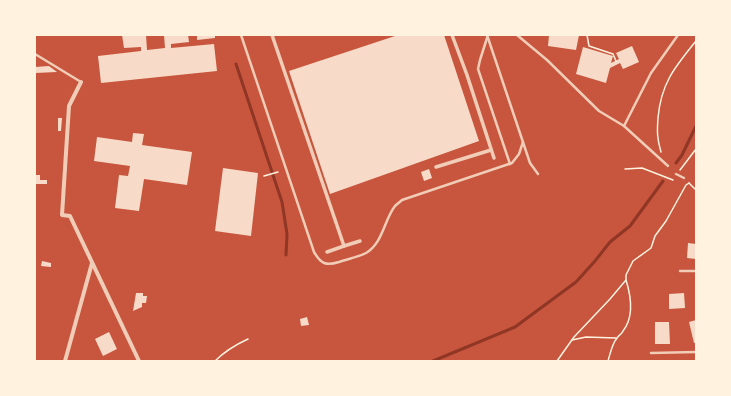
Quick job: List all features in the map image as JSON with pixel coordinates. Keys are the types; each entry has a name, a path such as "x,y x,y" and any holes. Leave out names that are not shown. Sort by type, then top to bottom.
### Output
{"street":[{"path":"272,35 344,246"},
{"path":"452,35 467,75 494,158"},
{"path":"81,82 69,106 62,215 69,215 139,361"},
{"path":"436,167 491,150"},
{"path":"327,252 360,241"},
{"path":"65,361 92,263"}],"lane":[{"path":"241,35 314,252 318,259 324,263 331,265 365,254 377,242 395,206 402,200 511,163 520,154 523,142"},
{"path":"517,35 547,60 599,111 624,126 667,166"},
{"path":"624,126 651,73 678,35"},
{"path":"487,36 478,69 511,163"},
{"path":"487,36 530,163 538,174"},
{"path":"35,54 81,82"},
{"path":"676,174 684,178"},
{"path":"680,271 696,271"},
{"path":"651,353 696,352"}],"path":[{"path":"587,35 589,46 613,54 616,61"},
{"path":"667,166 658,140 660,102 666,83 674,68 696,41"},
{"path":"676,174 696,149"},
{"path":"625,169 642,168 673,180"},
{"path":"264,176 277,172"},
{"path":"684,178 696,190"},
{"path":"608,361 616,338 623,331 629,321 631,306 626,275 633,261 651,248 655,236 666,221 686,185 689,183"},
{"path":"557,361 582,328 626,280"},
{"path":"571,341 586,337 616,338"},
{"path":"215,361 229,349 248,340"}],"building":[{"path":"122,35 146,35 147,50 165,48 164,35 188,35 189,42 171,44 171,48 214,44 217,71 101,83 98,56 141,51 141,47 124,48"},
{"path":"197,35 215,35 215,38 197,40"},
{"path":"398,35 444,35 479,141 330,194 289,71"},
{"path":"549,35 579,35 576,50 548,46"},
{"path":"632,46 639,62 623,69 620,63 610,68 606,83 576,74 583,47 613,56 611,63 619,59 616,53"},
{"path":"49,66 57,72 35,73 35,67"},
{"path":"58,118 62,118 61,131 58,131"},
{"path":"133,133 144,134 142,145 192,152 187,185 144,179 139,211 115,208 119,175 128,176 130,166 94,161 97,137 132,142"},
{"path":"223,168 258,173 251,236 215,231"},
{"path":"429,169 432,178 424,181 421,172"},
{"path":"35,175 40,175 40,180 47,180 47,184 35,184"},
{"path":"688,243 696,244 696,259 687,258"},
{"path":"42,261 51,263 51,267 41,266"},
{"path":"136,293 143,293 143,296 147,296 146,303 142,303 142,307 133,311"},
{"path":"684,293 685,308 669,309 669,294"},
{"path":"307,317 309,325 301,326 300,319"},
{"path":"696,320 696,343 694,343 689,322"},
{"path":"655,322 669,322 670,344 655,344"},
{"path":"109,332 117,349 103,356 95,339"}],"waterway":[{"path":"236,64 282,202 287,234 286,255"},
{"path":"676,163 682,155 696,126"},
{"path":"433,361 515,327 576,282 610,242 630,226 663,181"}]}
